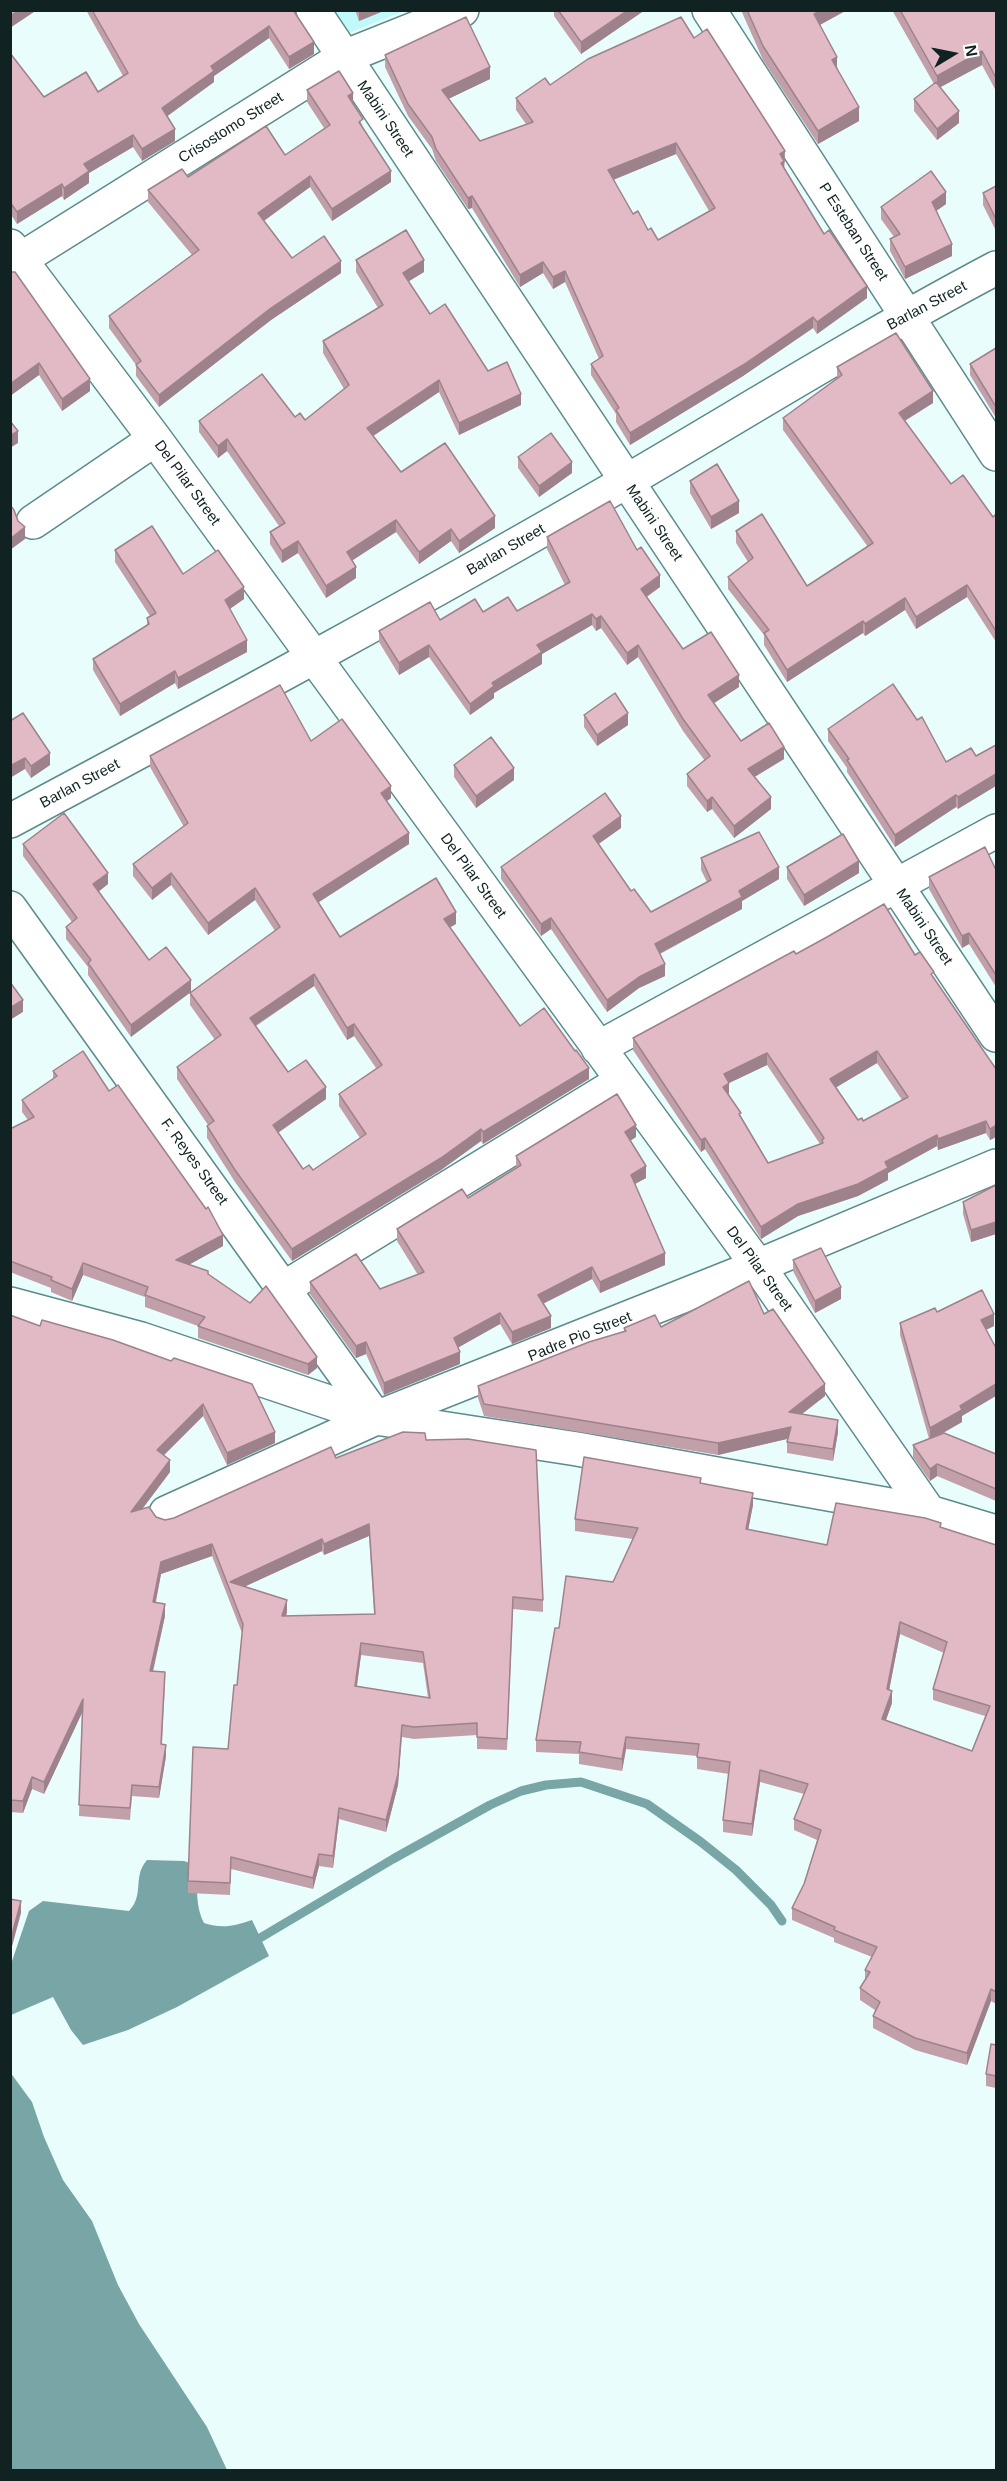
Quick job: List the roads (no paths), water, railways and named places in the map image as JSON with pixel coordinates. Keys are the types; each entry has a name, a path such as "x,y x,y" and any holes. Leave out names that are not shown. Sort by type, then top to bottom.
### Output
{"street":[{"name":"Mabini Street","path":"314,10 996,1035"},
{"name":"Crisostomo Street","path":"14,257 344,57 462,10"},
{"name":"P Esteban Street","path":"709,10 996,454"},
{"name":"Del Pilar Street","path":"14,257 155,439 758,1266 929,1512"},
{"name":"Barlan Street","path":"10,821 314,659 627,481 907,315 996,268"},
{"path":"33,522 155,439"},
{"path":"598,1048 996,831"},
{"name":"F. Reyes Street","path":"10,908 376,1418"},
{"path":"284,1288 622,1081"},
{"name":"Padre Pio Street","path":"166,1513 376,1418 758,1266 996,1166"},
{"path":"10,1304 141,1339 376,1418 577,1449 929,1512 996,1532"}],"waterway":[{"path":"260,1938 393,1859 490,1805 521,1791 546,1785 581,1782 647,1804 736,1870 771,1905 782,1921"}]}
